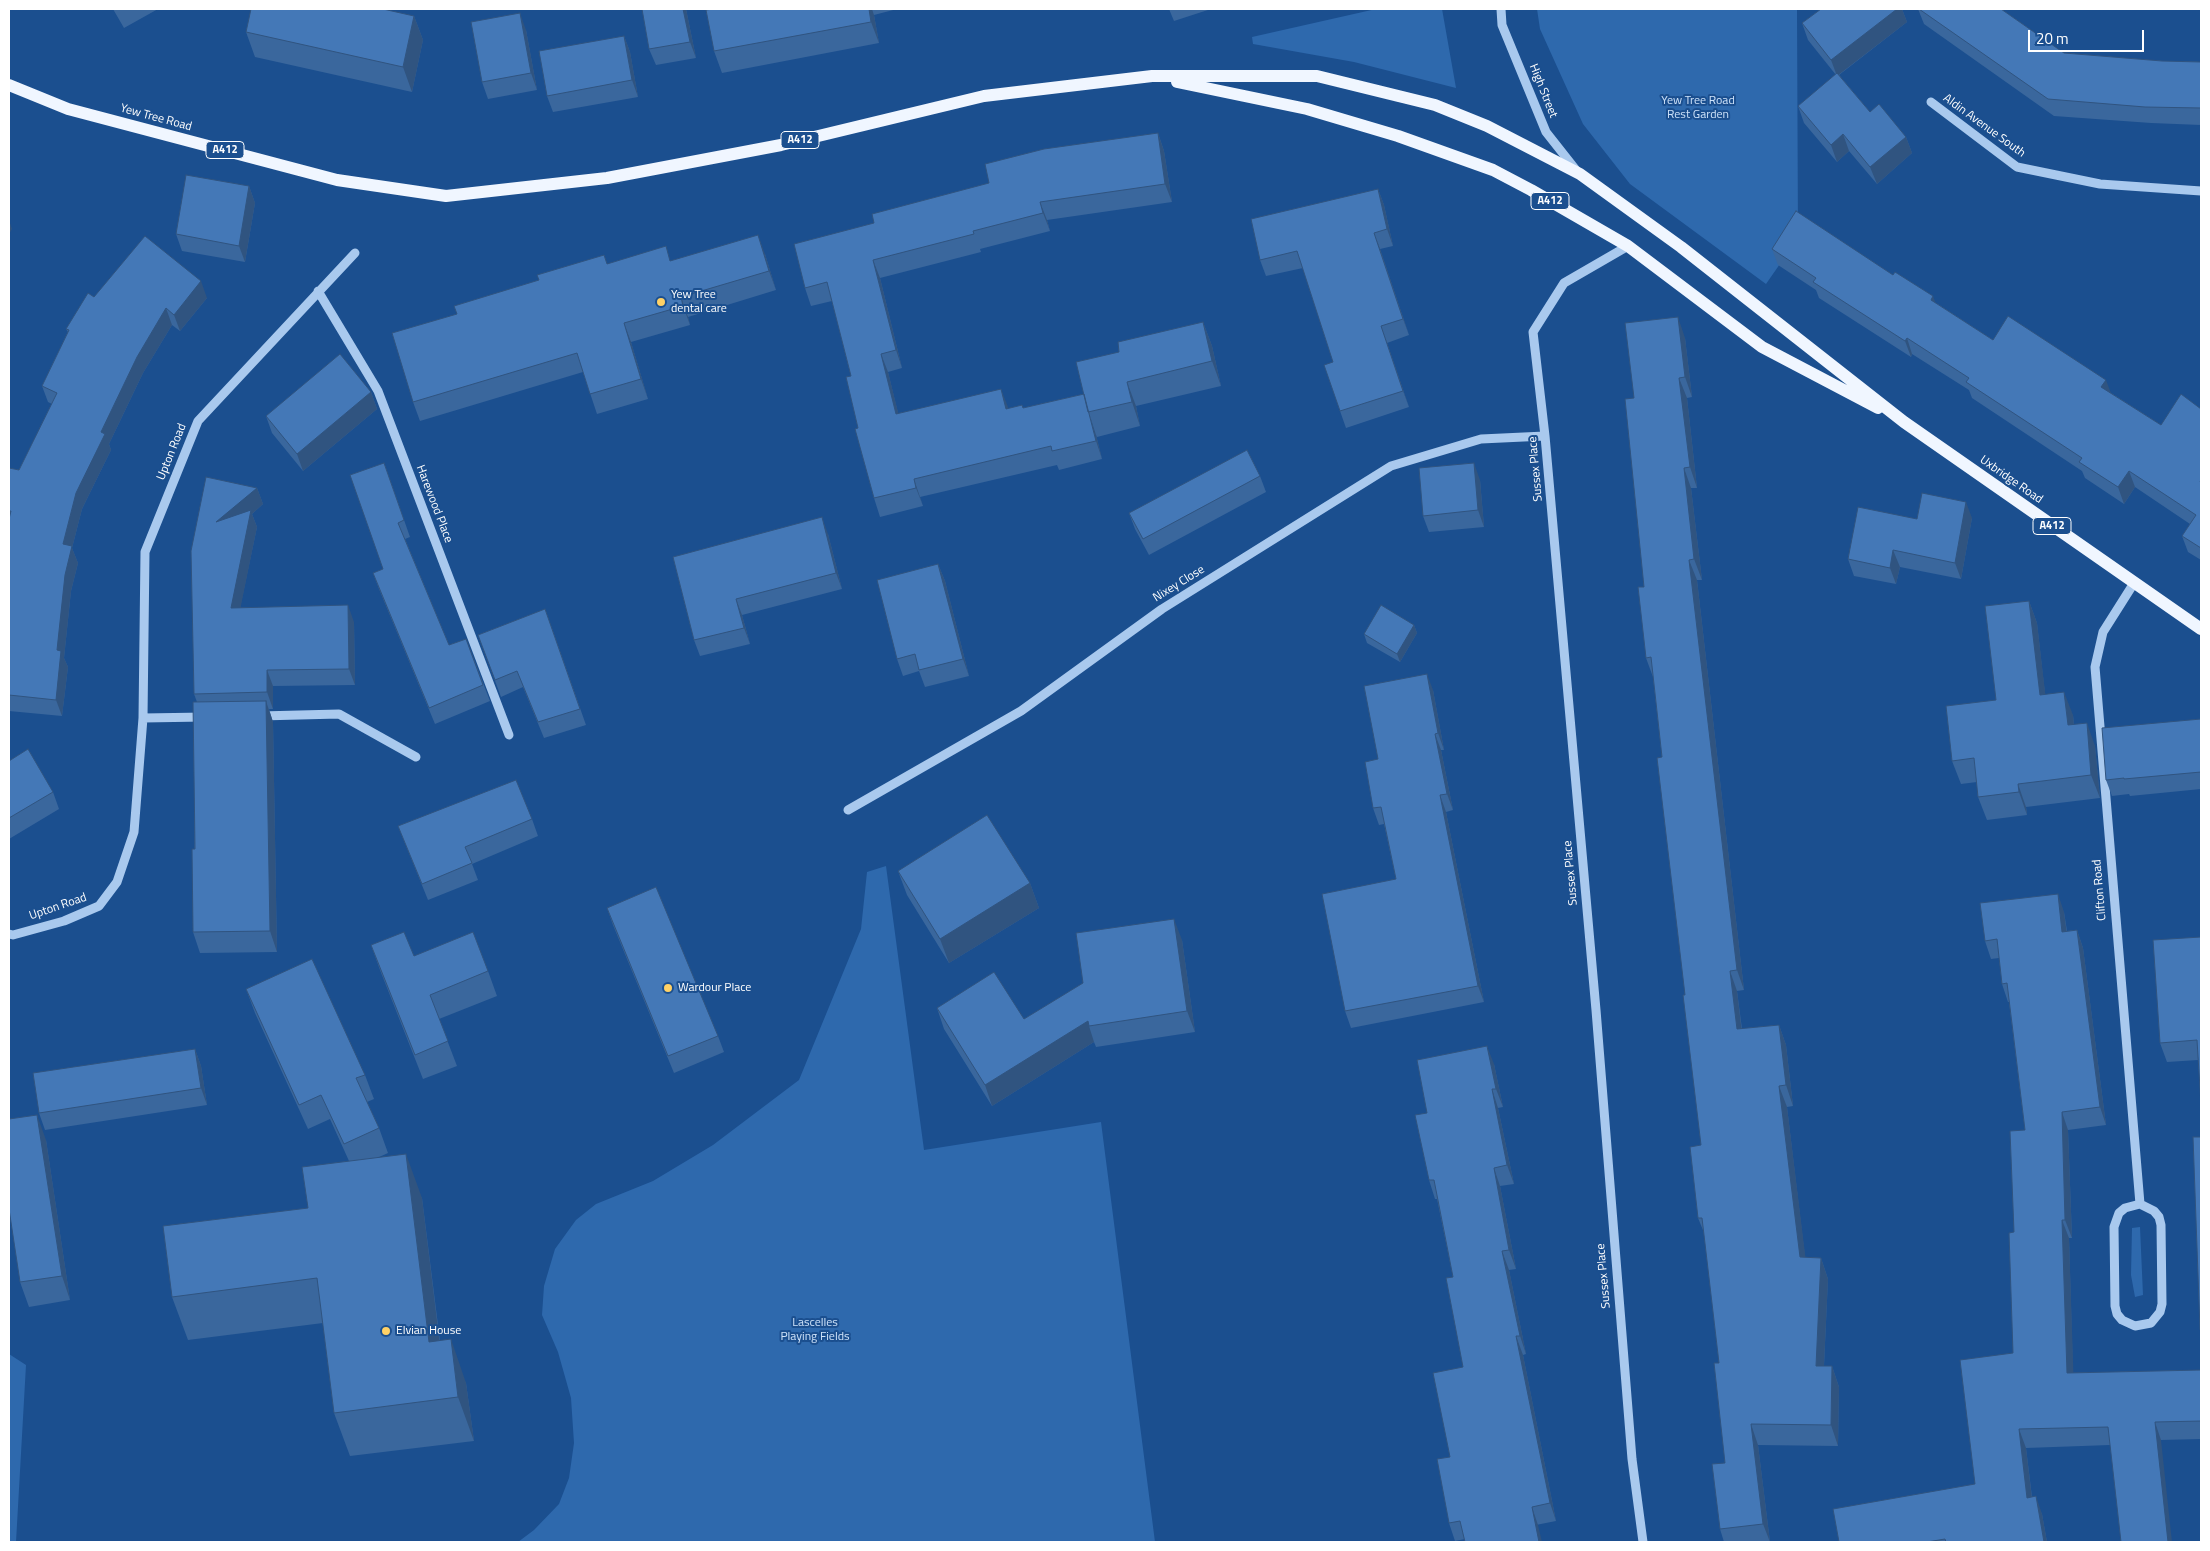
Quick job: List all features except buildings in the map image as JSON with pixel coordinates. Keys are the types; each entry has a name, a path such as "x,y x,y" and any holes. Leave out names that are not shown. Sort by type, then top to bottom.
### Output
{"main road":[{"name":"A412","path":"1152,76 1317,76 1434,105 1487,126 1580,174 1681,247 1904,422"},
{"name":"A412","path":"1152,76 1307,109 1414,142 1493,170 1628,246 1762,347 1904,422"},
{"name":"Yew Tree Road","path":"9,85 68,109 337,180 446,196 607,178 781,145 984,96 1152,76"},
{"name":"Uxbridge Road","path":"1904,422 2201,629"}],"street":[{"name":"High Street","path":"1501,9 1502,25 1546,132 1580,174"},
{"name":"Aldin Avenue South","path":"1931,102 2017,167 2100,184 2201,191"},
{"name":"Sussex Place","path":"1628,246 1564,283 1533,332 1545,436 1632,1459 1642,1542"},
{"name":"Upton Road","path":"9,934 13,935 64,921 99,906 117,882 134,832 143,718 145,552 198,421 355,253"},
{"name":"Harewood Place","path":"318,291 378,392 508,735"},
{"name":"Nixey Close","path":"848,810 1021,711 1162,610 1391,466 1481,440 1545,436"},
{"name":"Clifton Road","path":"2134,583 2103,632 2095,667 2140,1204"},
{"path":"250,716 339,714 416,757"},
{"path":"143,718 211,717"},
{"path":"2140,1204 2154,1211 2159,1217 2161,1225 2162,1304 2160,1312 2151,1323 2135,1326 2122,1320 2117,1314 2115,1306 2114,1227 2119,1213 2125,1208 2140,1204"}],"green space":[{"path":"1376,9 1442,9 1456,88 1354,62 1253,44 1252,37"},
{"name":"Yew Tree Road Rest Garden","path":"1537,9 1797,9 1798,238 1766,284 1630,184 1583,124 1540,29"},
{"name":"Lascelles Playing Fields","path":"886,866 924,1150 1101,1122 1155,1542 518,1542 534,1530 559,1504 569,1478 574,1443 571,1398 558,1352 542,1315 544,1286 555,1249 576,1220 596,1204 653,1181 713,1145 799,1080 861,929 867,872"},
{"path":"2140,1227 2143,1295 2135,1297 2131,1275 2132,1228"},
{"path":"9,1354 26,1365 16,1542 9,1542"}],"place":[{"name":"Yew Tree dental care","path":"661,302"},
{"name":"Wardour Place","path":"668,988"},
{"name":"Elvian House","path":"386,1331"}]}
